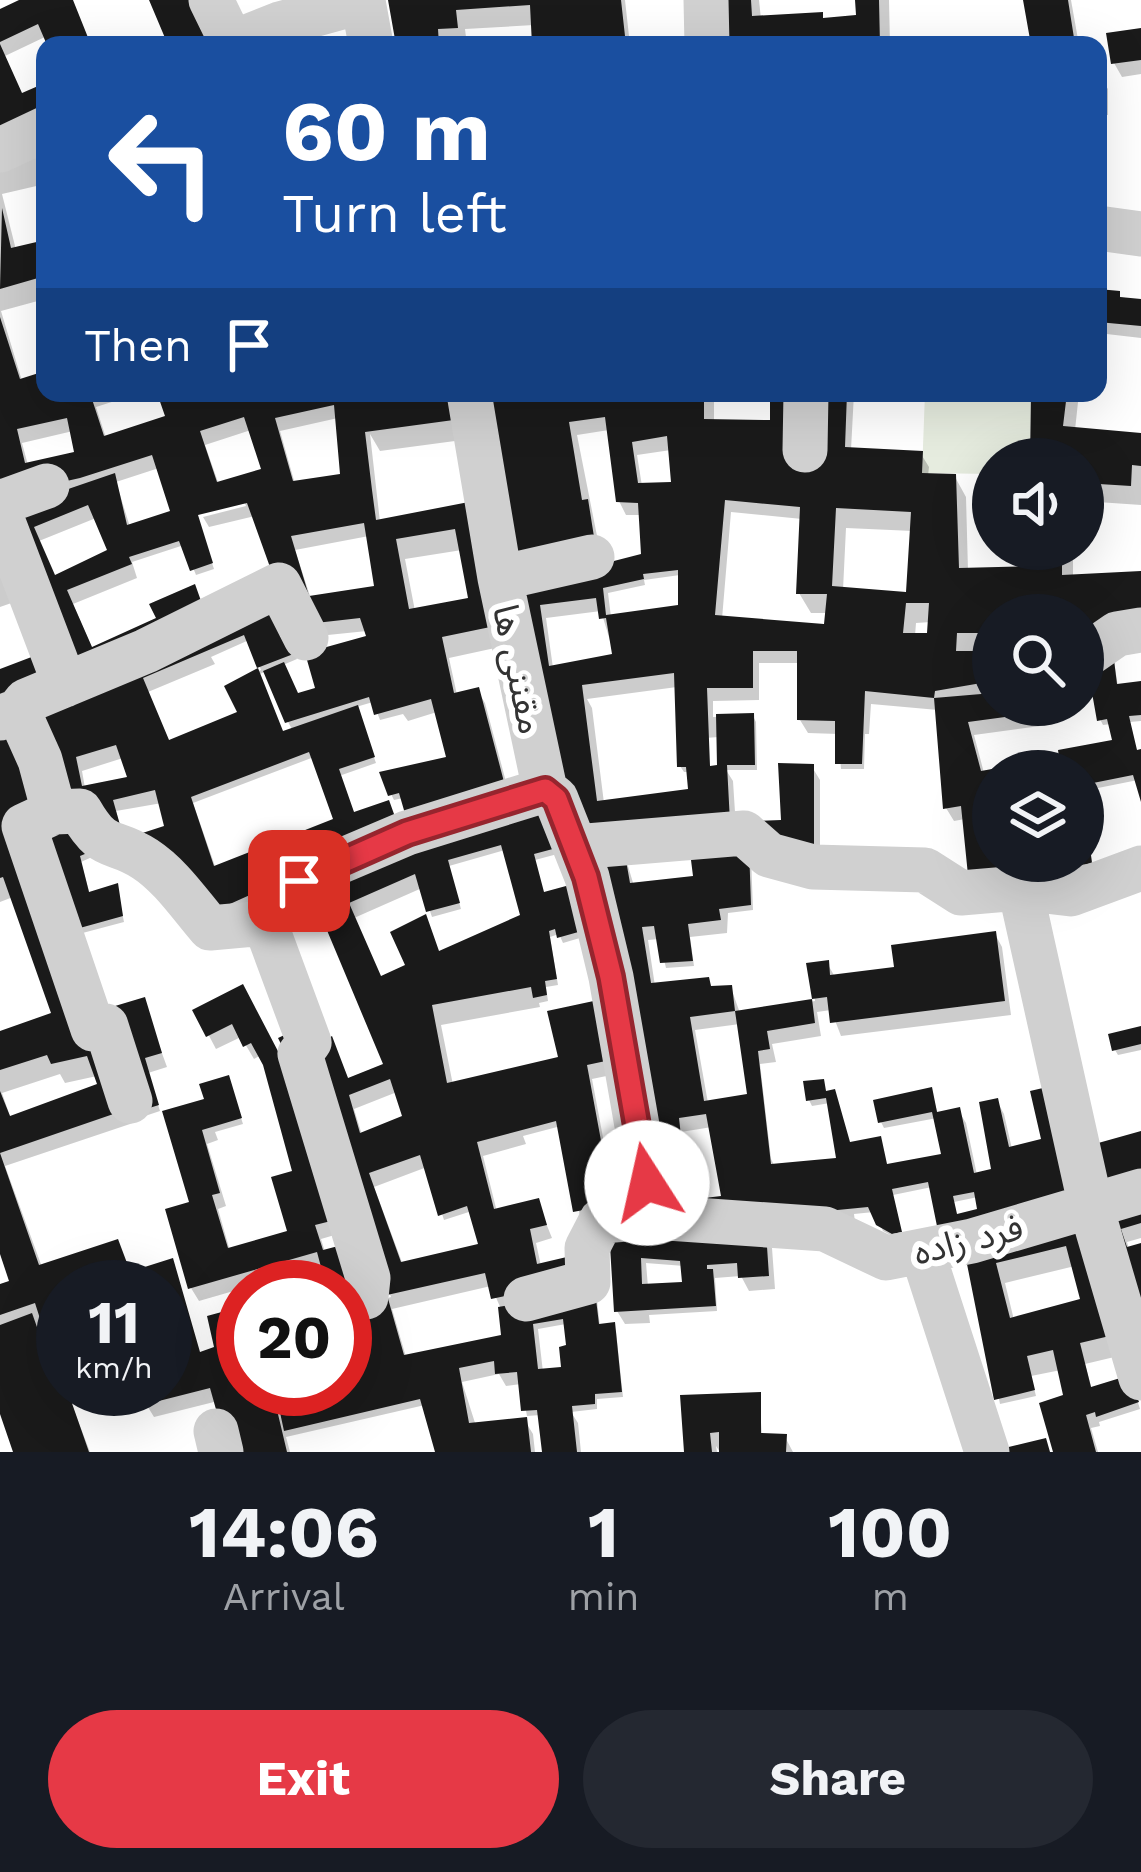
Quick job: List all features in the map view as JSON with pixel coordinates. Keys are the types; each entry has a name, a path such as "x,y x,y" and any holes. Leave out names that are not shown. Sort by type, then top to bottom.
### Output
{"lane":[{"path":"211,0 226,36"},
{"path":"249,36 363,0 369,36"},
{"path":"706,0 707,36"},
{"path":"0,150 36,133"},
{"path":"1107,229 1141,234"},
{"name":"مقننی ها","path":"471,402 500,578 545,790 556,799 586,877 611,977 653,1217"},
{"path":"805,450 806,402"},
{"path":"0,503 47,486"},
{"path":"0,514 64,685"},
{"path":"500,578 592,557"},
{"path":"54,812 40,760 9,714 26,701 279,585 306,638"},
{"path":"1104,643 1117,634 1141,630"},
{"path":"130,1101 106,1025 93,1029 25,826 54,812 80,811 94,835 107,845 142,856 164,874 210,928 265,923 299,881 320,871 407,833 545,790"},
{"path":"575,847 744,832 769,856 813,867 925,870 961,893 1019,888 1071,894 1141,868"},
{"path":"1019,888 1090,1207 1141,1378"},
{"path":"265,923 309,1042 300,1054 363,1260"},
{"name":"فرد زاده","path":"526,1299 588,1282 587,1248 601,1220 653,1217 825,1229 886,1258 972,1241 1141,1191"},
{"path":"922,1251 987,1452"}],"shaded area":[{"path":"925,402 1031,402 1030,438 972,438 972,474 922,473"}],"building":[{"path":"19,0 73,0 87,36 43,36 38,24 0,42 0,9"},
{"path":"149,0 195,0 211,36 164,36"},
{"path":"388,0 621,0 625,36 532,36 530,5 456,10 458,28 438,29 438,36 394,36"},
{"path":"721,0 751,0 752,16 823,12 823,18 856,15 855,0 879,0 880,36 723,36"},
{"path":"1023,0 1068,0 1074,36 1029,36"},
{"path":"1141,28 1141,60 1111,64 1106,33"},
{"path":"0,44 22,93 36,87 36,119 0,136"},
{"path":"2,208 11,248 36,242 36,279 0,289"},
{"path":"1107,290 1141,299 1141,326 1107,323"},
{"path":"0,317 20,379 36,374 36,402 93,402 104,436 165,416 160,402 458,402 461,419 365,432 372,490 376,520 474,501 500,625 442,637 454,693 479,687 508,797 408,824 399,793 388,796 379,772 446,757 431,699 374,715 369,697 285,723 263,671 284,662 298,693 315,688 305,653 366,636 360,618 307,624 275,581 247,503 198,515 213,563 190,571 179,541 129,557 132,564 67,590 92,647 156,618 149,604 195,584 206,615 66,679 4,511 115,473 127,525 170,511 152,455 4,495 0,478","holes":["334,405 340,474 293,481 275,418","244,417 261,469 217,482 200,431","67,418 74,452 25,463 17,429","88,505 107,550 55,575 34,527","364,523 374,586 309,596 291,536","455,529 468,598 409,609 396,539"]},
{"path":"483,402 704,402 704,419 770,420 770,402 847,402 845,447 923,451 922,473 956,474 959,568 1062,570 1062,575 1141,571 1141,623 1104,632 1104,594 972,594 972,633 957,633 956,651 972,651 972,685 935,691 934,698 865,691 862,764 835,764 835,721 797,720 797,651 753,651 753,688 707,688 710,766 717,765 716,714 754,713 755,765 727,765 730,822 781,820 778,763 814,764 814,854 578,840 561,797 513,587 641,554 638,503 616,502 605,417 569,422 582,500 588,499 595,543 508,557","holes":["667,436 671,482 638,483 632,442","725,500 800,507 796,594 827,594 824,624 715,615","836,508 911,512 906,592 832,586","678,570 678,605 606,615 603,588 644,579 643,574","596,598 599,619 606,618 612,654 549,666 540,605","906,603 929,603 927,633 903,633","674,673 677,767 686,767 688,789 597,801 582,685"]},
{"path":"1031,402 1066,402 1063,426 1141,433 1141,466 1132,465 1131,486 1104,484 1104,438 1030,438"},
{"path":"274,593 296,653 257,668 244,635 143,678 169,740 237,712 224,686 258,668 283,731 358,705 375,757 339,769 354,812 389,800 399,828 221,908 60,806 26,709","holes":["116,745 127,777 82,786 76,757","309,752 333,819 214,866 191,797","155,790 164,826 124,839 113,800"]},
{"path":"1104,650 1113,652 1117,684 1141,681 1141,715 1129,716 1137,750 1141,749 1141,802 1133,775 1104,781 1104,750 1058,750 1112,740 1104,720"},
{"path":"42,653 52,681 0,700 0,669"},
{"path":"972,695 972,721 968,722 975,750 972,882 986,882 969,885 961,806 943,809 934,698"},
{"path":"14,729 128,1109 0,1153 0,1091 10,1116 97,1084 87,1056 51,1064 47,1055 0,1070 0,1031 51,1013 0,878 0,734"},
{"path":"552,798 564,846 534,854 544,892 577,883 589,929 557,938 555,929 549,931 557,979 545,981 547,995 533,998 531,987 432,1005 447,1083 558,1057 547,1011 603,999 615,1059 587,1065 602,1146 614,1143 625,1202 573,1212 556,1121 477,1142 494,1209 539,1198 547,1225 530,1229 537,1264 571,1256 572,1282 491,1299 485,1273 387,1295 305,1053 332,1036 348,1078 383,1064 308,885","holes":["501,845 520,915 439,951 426,914 390,932 405,965 381,976 349,903 415,874 426,912 460,903 448,860","390,1079 402,1116 360,1133 349,1095","420,1155 438,1216 467,1206 478,1244 401,1262 369,1173"]},
{"path":"75,818 92,851 80,856 89,892 118,883 123,916 69,931 33,831"},
{"path":"689,844 749,847 751,905 719,909 721,920 688,924 693,961 660,963 654,926 642,927 651,983 709,977 711,986 732,985 735,1011 812,999 815,1023 767,1031 770,1049 758,1051 771,1164 836,1158 826,1098 806,1101 803,1081 824,1079 826,1091 835,1089 850,1142 881,1136 887,1164 941,1154 932,1112 878,1123 873,1100 932,1087 937,1112 960,1107 974,1173 991,1169 979,1102 998,1098 1009,1147 1041,1139 1030,1091 1056,1085 1082,1202 938,1231 928,1182 892,1189 902,1232 892,1234 876,1225 868,1207 776,1216 663,1213 593,855 624,849 630,883 693,876","holes":["735,1011 747,1094 704,1101 690,1017","706,1114 721,1196 688,1200 679,1118","974,1192 977,1209 957,1214 953,1196"]},
{"path":"996,931 1005,1001 830,1023 827,997 812,999 806,963 829,960 830,975 894,967 891,945"},
{"path":"243,984 281,1057 286,1054 278,1038 293,1031 339,1219 315,1225 323,1250 346,1244 359,1260 319,1260 317,1252 289,1260 216,1260 216,1281 192,1288 192,1260 180,1260 165,1209 189,1202 162,1111 204,1099 199,1084 229,1075 242,1118 202,1130 220,1193 212,1195 228,1248 287,1231 271,1177 292,1171 263,1065 251,1043 243,1047 232,1024 206,1037 192,1010"},
{"path":"145,997 162,1053 145,1058 159,1105 136,1112 105,1009"},
{"path":"1141,1026 1141,1044 1112,1051 1108,1034"},
{"path":"1141,1131 1141,1186 1098,1199 1084,1147"},
{"path":"0,1153 37,1260 36,1306 0,1315 0,1284 9,1281 0,1254"},
{"path":"1141,1197 1141,1223 1121,1229 1127,1247 1141,1243 1141,1339 1103,1208"},
{"path":"1086,1214 1118,1334 1080,1343 1091,1387 1130,1375 1139,1402 1096,1417 1095,1412 1086,1415 1096,1452 1053,1452 1039,1403 1063,1395 1053,1350 1027,1356 1035,1390 994,1400 964,1249","holes":["1066,1246 1080,1299 1010,1318 996,1263"]},
{"path":"609,1229 766,1232 769,1276 738,1278 737,1263 707,1265 713,1269 716,1306 614,1312","holes":["641,1258 680,1261 682,1282 642,1284"]},
{"path":"118,1239 126,1260 54,1260"},
{"path":"372,1276 387,1295 404,1355 501,1335 498,1307 595,1291 599,1324 615,1322 622,1392 595,1394 595,1404 572,1406 577,1452 542,1452 537,1410 521,1411 517,1372 495,1374 494,1361 459,1368 469,1423 527,1417 531,1452 435,1452 420,1399 372,1410","holes":["563,1319 566,1345 559,1347 561,1367 538,1369 533,1324"]},
{"path":"32,1313 36,1416 76,1416 89,1452 13,1452 0,1414 0,1325"},
{"path":"216,1314 216,1409 210,1388 192,1393 192,1324 200,1352 214,1347 207,1316"},
{"path":"761,1392 761,1433 787,1434 786,1452 719,1452 719,1432 710,1433 712,1452 684,1452 680,1395"},
{"path":"218,1416 278,1416 287,1452 228,1452"},
{"path":"281,1416 348,1416 284,1431"},
{"path":"1046,1438 1050,1452 996,1452 996,1450"}],"route":[{"path":"299,881 407,833 545,790 556,799 586,877 611,977 647,1183"}]}
